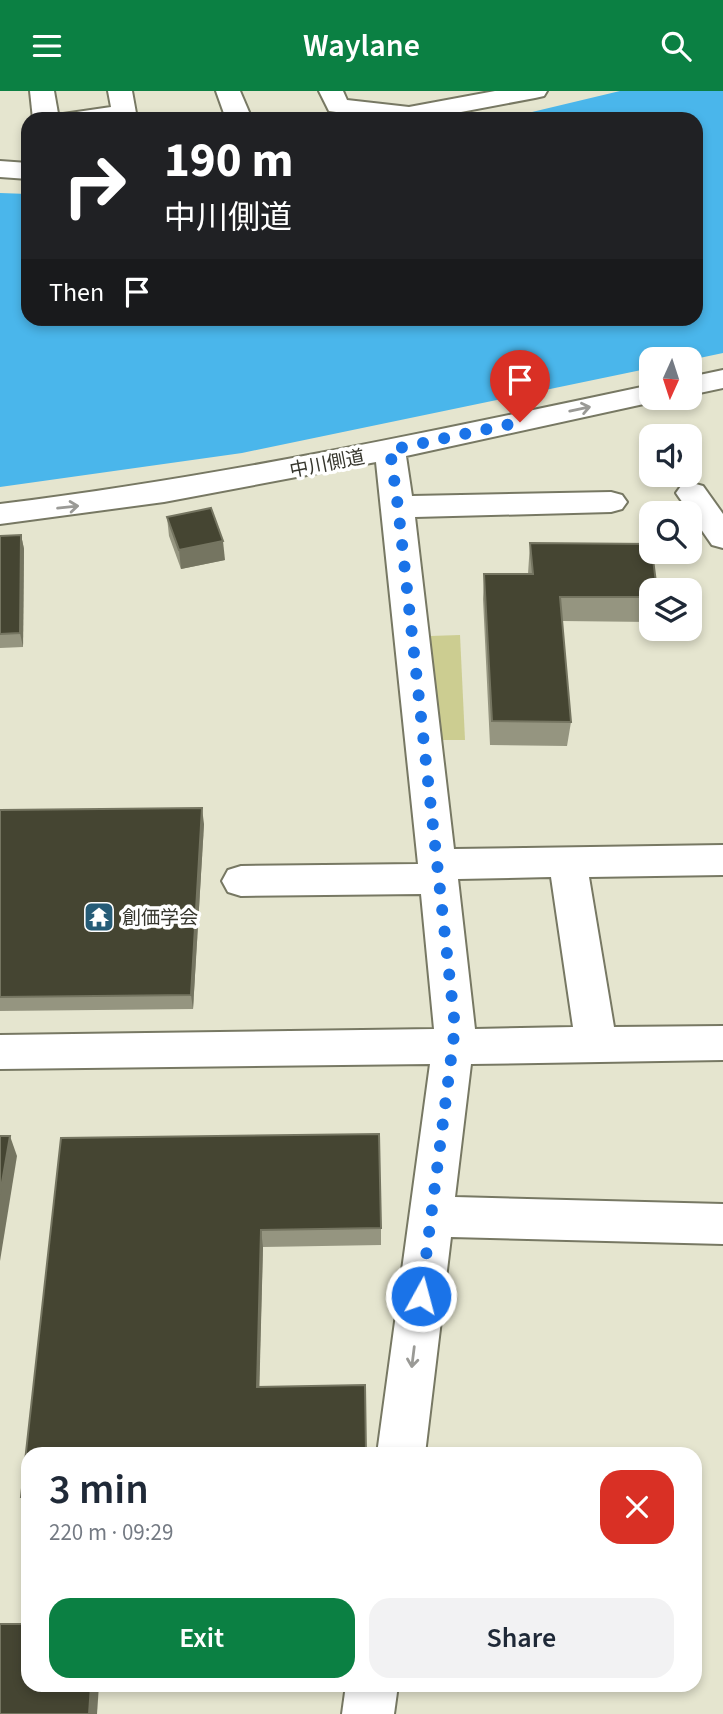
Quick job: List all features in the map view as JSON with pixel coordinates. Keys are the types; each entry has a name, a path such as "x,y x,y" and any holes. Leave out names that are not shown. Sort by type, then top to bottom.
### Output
{"street":[{"path":"42,91 45,112"},
{"path":"120,91 124,112"},
{"path":"228,91 236,112"},
{"path":"331,91 338,106 393,112"},
{"path":"417,112 465,97 535,91"},
{"path":"0,169 21,170"},
{"path":"702,383 723,379"},
{"name":"中川側道","path":"0,515 99,504 209,487 639,397"},
{"path":"390,450 455,1027 402,1447"},
{"path":"692,493 723,537"},
{"path":"398,507 611,502"},
{"path":"241,881 568,861 723,860"},
{"path":"568,861 596,1045"},
{"path":"0,1052 723,1043"},
{"path":"431,1216 723,1224"},
{"path":"368,1714 371,1692"}],"green space":[{"path":"460,635 465,740 442,740 430,636"}],"water":[{"path":"620,91 723,91 723,353 702,357 702,347 639,347 639,370 242,453 0,487 0,193 21,194 21,326 703,326 703,112 532,112"}],"building":[{"path":"211,508 223,541 179,550 167,517"},
{"path":"21,535 20,633 0,634 0,536"},
{"path":"530,543 639,544 639,564 654,564 655,578 639,578 639,597 560,597 571,722 492,721 484,574 533,574"},
{"name":"創価学会","path":"202,808 191,995 0,997 0,810"},
{"path":"379,1134 381,1228 261,1230 257,1387 365,1385 366,1447 27,1447 61,1138"},
{"path":"0,1136 10,1136 0,1194"},
{"path":"0,1624 21,1624 21,1692 91,1692 89,1714 0,1714"}],"place":[{"name":"創価学会","path":"99,917"}],"route":[{"path":"421,1296 455,1027 390,450 520,422"}]}
